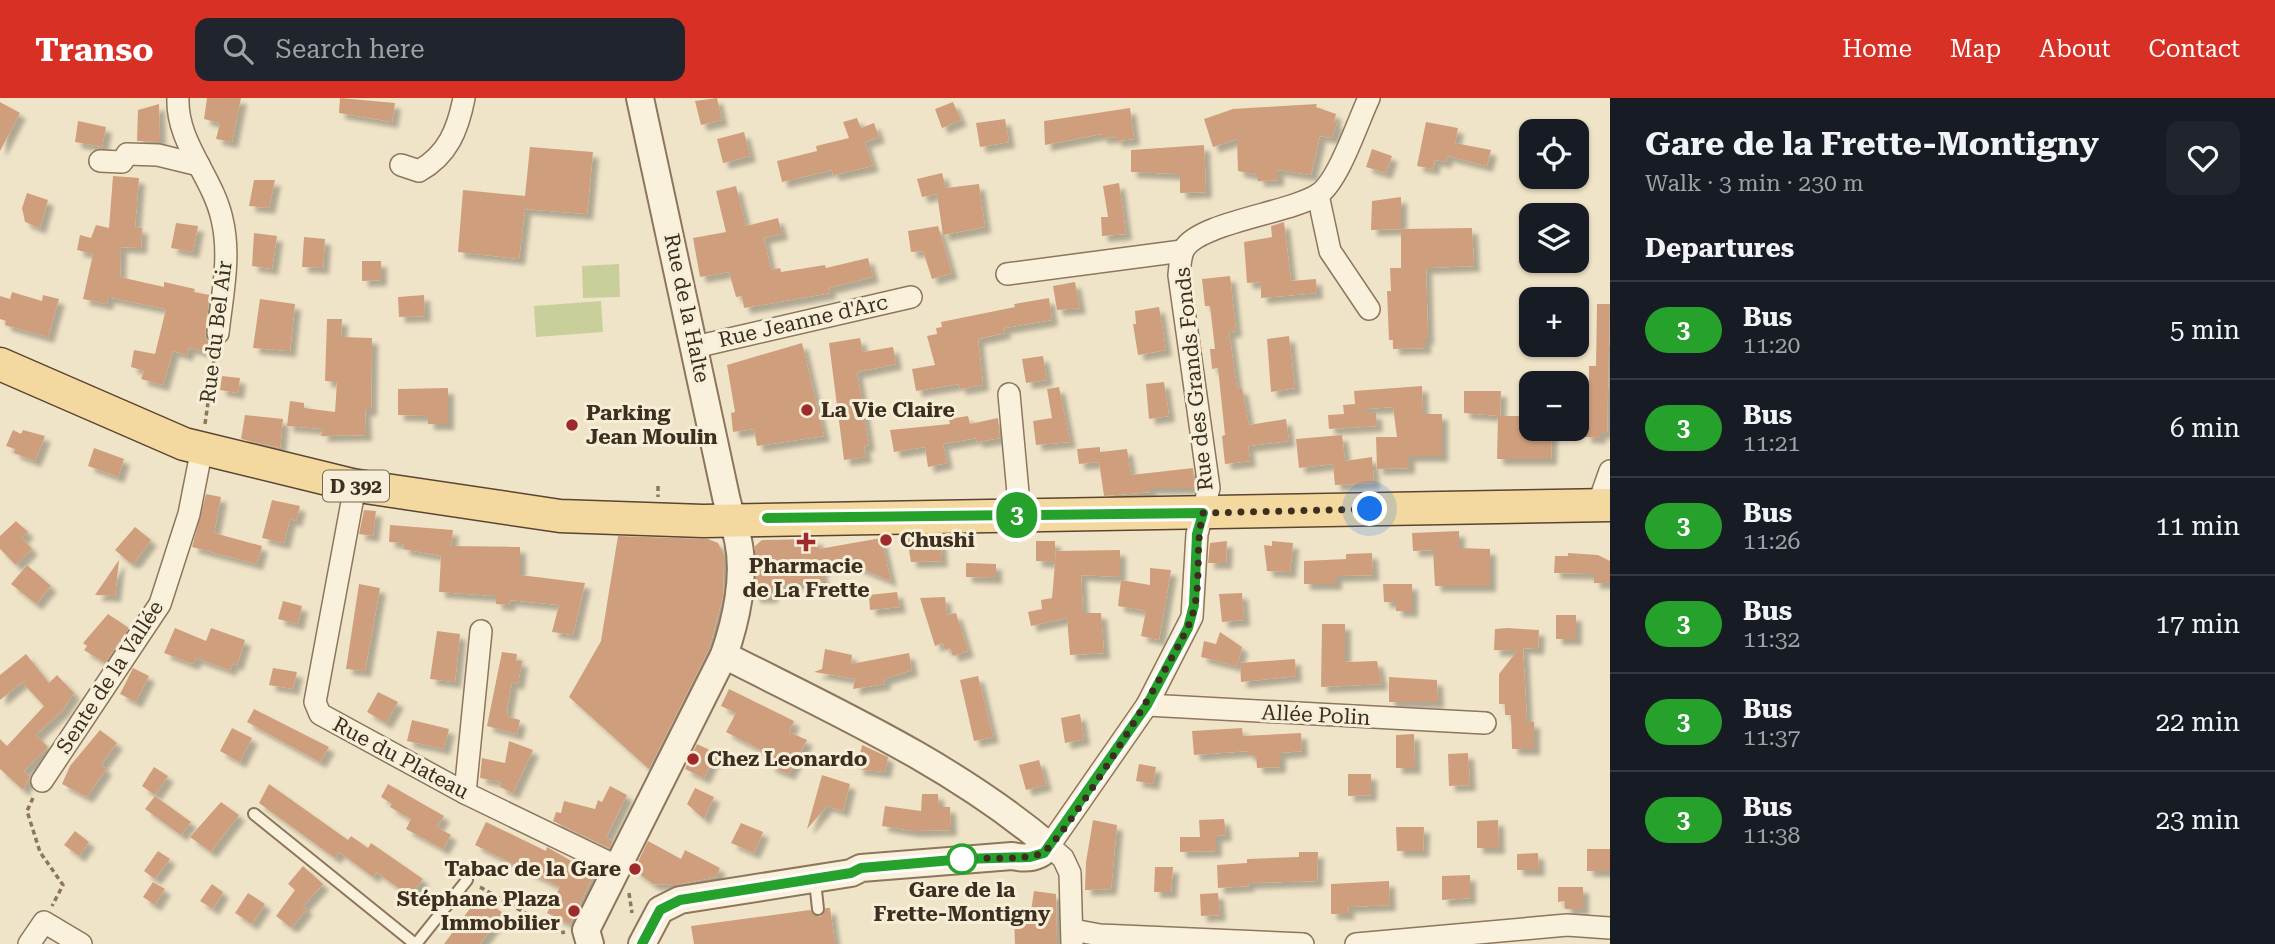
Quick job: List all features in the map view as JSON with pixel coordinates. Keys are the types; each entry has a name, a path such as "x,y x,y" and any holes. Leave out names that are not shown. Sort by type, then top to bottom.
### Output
{"main road":[{"name":"D 392","path":"0,364 184,444 355,486 560,516 612,520 1604,505"}],"street":[{"name":"Rue du Bel Air","path":"178,98 180,124 219,210 224,232 227,257 218,333"},
{"path":"401,165 419,171 432,164 457,131 464,98"},
{"name":"Rue de la Halte","path":"582,937 623,876 724,655 734,627 738,592 738,541 640,98"},
{"path":"1369,98 1334,174 1318,195 1330,251 1369,309"},
{"path":"100,161 122,162 127,154 158,155 199,165"},
{"name":"Rue des Grands Fonds","path":"1049,846 1147,705 1192,617 1197,534 1209,488 1179,275 1182,251 1188,243 1206,233 1318,195"},
{"path":"1007,274 1182,251"},
{"name":"Rue Jeanne d'Arc","path":"695,347 911,297"},
{"path":"1009,394 1020,515"},
{"name":"Sente de la Vallée","path":"42,781 160,604 189,514 202,448"},
{"path":"1604,505 1610,471"},
{"name":"Rue du Plateau","path":"355,486 315,702 320,714 623,876"},
{"path":"465,793 481,631"},
{"path":"724,655 929,760 1025,825 1068,865 1072,937 1100,935 1303,944"},
{"name":"Allée Polin","path":"1147,705 1485,723"},
{"path":"1012,856 1019,846 1025,825"},
{"path":"638,934 670,903 688,899 851,873 861,868 1012,856 1030,857 1044,853 1049,846"},
{"path":"29,944 44,922 81,944"},
{"path":"1356,944 1567,925 1610,928"}],"lane":[{"path":"254,814 416,944 467,880"},
{"path":"814,879 818,909"}],"path":[{"name":"Rue du Bel Air","path":"202,448 218,333"},
{"path":"42,781 27,811 40,852 63,886 54,904"},
{"path":"623,876 638,934"},
{"path":"467,880 560,933 582,937"},
{"path":"988,913 1011,912"}],"green space":[{"path":"619,264 620,297 583,298 582,266"},
{"path":"601,301 603,332 536,337 534,306"}],"building":[{"path":"207,98 241,98 232,142 216,139 220,123 204,119"},
{"path":"340,98 395,103 392,122 339,113"},
{"path":"717,98 722,120 701,125 695,101"},
{"path":"0,102 20,113 0,151"},
{"path":"953,102 961,120 942,128 935,109"},
{"path":"159,104 160,142 137,141 138,110"},
{"path":"1317,104 1316,107 1336,114 1334,121 1337,123 1332,138 1320,136 1311,175 1278,170 1278,180 1258,181 1258,175 1238,171 1237,139 1213,147 1204,119 1233,109"},
{"path":"1130,108 1134,139 1116,141 1116,137 1101,138 1101,134 1045,145 1044,121"},
{"path":"857,118 861,128 874,123 879,137 865,142 873,166 833,175 832,170 782,182 777,161 817,151 816,146 849,138 843,122"},
{"path":"1005,119 1009,142 980,147 976,123"},
{"path":"78,121 106,127 102,147 75,142"},
{"path":"1426,122 1458,128 1455,143 1491,150 1487,166 1447,156 1446,162 1435,160 1433,169 1417,166"},
{"path":"744,132 750,156 723,163 717,139"},
{"path":"1204,145 1206,192 1180,193 1180,174 1131,172 1131,150"},
{"path":"530,147 593,152 587,214 525,209 519,259 458,252 463,190 525,196"},
{"path":"1372,149 1392,156 1386,173 1366,167"},
{"path":"942,173 946,188 979,184 985,227 943,235 937,194 922,197 917,179"},
{"path":"113,176 139,178 135,227 142,228 141,248 121,247 120,277 164,287 164,282 210,295 205,332 206,339 214,345 213,353 189,348 187,355 173,351 163,385 141,379 144,371 131,367 134,350 155,354 166,309 112,298 108,298 107,304 83,299 93,254 77,250 80,235 91,238 96,225 109,228"},
{"path":"254,180 275,180 269,208 249,206"},
{"path":"1119,183 1126,234 1102,236 1101,217 1108,217 1103,186"},
{"path":"736,186 746,226 778,218 782,234 764,238 771,270 780,268 781,272 825,265 826,268 868,258 873,277 829,288 830,293 744,308 742,296 736,297 729,272 700,277 693,238 726,232 716,191"},
{"path":"27,193 48,200 40,228 25,222 22,208"},
{"path":"1401,197 1401,229 1371,230 1372,201"},
{"path":"1284,222 1291,281 1316,279 1317,293 1261,298 1261,282 1247,283 1244,242 1272,237 1271,226"},
{"path":"176,223 198,226 193,252 171,248"},
{"path":"938,226 952,273 932,279 923,251 911,252 908,231"},
{"path":"1472,228 1474,266 1426,268 1428,339 1425,339 1425,348 1393,349 1393,340 1389,340 1387,291 1391,291 1390,268 1401,268 1401,229"},
{"path":"254,233 277,236 272,269 252,266"},
{"path":"304,237 325,239 323,268 302,267"},
{"path":"362,261 381,261 381,280 362,281"},
{"path":"1230,276 1236,331 1229,332 1237,389 1242,388 1249,425 1286,419 1289,441 1248,446 1250,461 1225,464 1222,436 1225,435 1218,368 1212,369 1210,349 1215,349 1210,306 1205,306 1202,279"},
{"path":"1075,282 1080,308 1057,310 1053,286"},
{"path":"12,292 42,301 43,295 59,299 48,337 5,325 6,321 0,319 0,296 10,299"},
{"path":"424,295 425,316 399,317 398,297"},
{"path":"1049,298 1052,320 1004,328 1005,333 978,339 983,385 960,389 959,384 916,391 912,369 935,365 927,336 937,334 936,328 942,327 941,322"},
{"path":"260,299 295,304 290,351 253,348"},
{"path":"1597,304 1610,304 1607,433 1600,433 1600,438 1589,437 1589,366 1596,366"},
{"path":"1159,307 1166,350 1138,355 1133,324 1136,324 1135,311"},
{"path":"327,319 342,319 341,337 372,338 371,410 365,410 366,435 321,436 323,429 287,426 290,401 304,403 304,408 335,412 337,382 325,381"},
{"path":"1289,336 1295,388 1271,392 1267,339"},
{"path":"860,338 863,352 893,347 896,364 857,372 869,445 864,446 866,457 844,460 829,343"},
{"path":"802,343 824,436 757,446 754,429 733,432 731,413 735,412 727,365"},
{"path":"1043,356 1047,380 1026,383 1022,359"},
{"path":"222,376 240,378 238,393 220,390"},
{"path":"1164,382 1169,416 1149,419 1146,384"},
{"path":"1422,386 1423,414 1442,414 1442,456 1409,456 1409,468 1377,469 1376,437 1397,437 1393,407 1366,409 1366,413 1376,413 1377,426 1329,429 1328,415 1344,414 1343,405 1355,404 1354,391"},
{"path":"1059,387 1070,442 1036,445 1033,421 1052,418 1047,389"},
{"path":"448,388 448,424 428,424 428,416 398,415 398,389"},
{"path":"1464,391 1501,391 1500,416 1464,413"},
{"path":"245,415 283,419 280,448 241,439"},
{"path":"968,416 970,424 998,418 1000,438 977,442 976,438 943,444 947,463 928,467 925,447 894,452 890,430 950,424 949,419"},
{"path":"1498,416 1519,416 1519,441 1552,441 1551,459 1497,459"},
{"path":"13,430 21,434 23,430 45,436 35,461 14,453 15,449 6,446"},
{"path":"1342,435 1345,461 1372,457 1374,483 1335,485 1333,464 1299,468 1296,439"},
{"path":"1100,447 1100,452 1127,449 1131,475 1193,468 1195,488 1150,488 1150,492 1104,496 1099,462 1079,464 1077,449"},
{"path":"94,448 124,459 118,477 88,466"},
{"path":"206,494 221,497 214,533 262,546 257,564 192,547"},
{"path":"272,500 300,506 296,521 290,519 284,543 262,538"},
{"path":"364,510 376,511 373,536 359,534"},
{"path":"16,521 28,532 22,538 32,549 16,565 0,549 0,536"},
{"path":"390,525 453,530 451,546 520,547 520,575 585,583 573,635 552,632 559,605 510,600 509,605 496,604 496,596 439,592 441,556 403,549 404,543 389,542"},
{"path":"135,527 151,540 135,562 129,562 115,550"},
{"path":"1459,531 1459,548 1490,549 1490,586 1435,586 1433,550 1413,551 1412,533"},
{"path":"618,536 708,539 718,543 724,555 723,596 709,649 649,769 569,697 601,641"},
{"path":"881,538 891,581 850,564 821,568 823,581 772,585 772,597 754,597 755,546 762,540 817,539 819,549"},
{"path":"907,538 940,538 942,561 911,562"},
{"path":"1036,541 1055,541 1055,562 1036,561"},
{"path":"1227,541 1226,563 1208,563 1210,543"},
{"path":"1272,541 1293,543 1290,572 1267,571 1264,545 1272,546"},
{"path":"1120,550 1120,577 1081,575 1083,613 1101,613 1104,653 1070,655 1067,618 1031,626 1028,612 1042,609 1041,600 1052,598 1056,551"},
{"path":"1372,553 1373,575 1336,576 1336,584 1304,584 1304,561 1346,559 1346,554"},
{"path":"1568,553 1598,555 1610,561 1610,583 1594,583 1594,574 1554,573 1555,556 1568,556"},
{"path":"119,560 115,596 95,595"},
{"path":"966,563 996,564 996,578 966,577"},
{"path":"27,565 51,586 36,604 11,584"},
{"path":"1150,568 1171,570 1159,640 1141,636 1146,611 1118,606 1121,580 1150,585"},
{"path":"359,584 380,588 365,671 346,669"},
{"path":"1383,584 1412,584 1412,611 1396,611 1396,602 1384,602"},
{"path":"897,592 900,607 870,610 869,595"},
{"path":"1242,593 1244,620 1222,622 1219,594"},
{"path":"945,597 947,615 956,613 968,651 953,656 950,648 945,650 943,643 935,646 920,598"},
{"path":"283,601 302,606 298,624 278,619"},
{"path":"108,614 129,628 105,663 84,650 87,646 83,643"},
{"path":"1556,615 1576,615 1576,639 1556,639"},
{"path":"1322,624 1345,624 1345,662 1377,661 1382,684 1321,687"},
{"path":"175,628 206,641 211,628 245,640 237,665 233,663 230,670 196,658 193,664 164,653"},
{"path":"1495,629 1539,630 1538,649 1523,648 1527,722 1534,722 1534,749 1512,749 1511,715 1505,715 1505,704 1499,704 1499,674 1517,651 1494,650"},
{"path":"437,631 460,634 455,682 430,679"},
{"path":"1220,632 1242,647 1237,666 1201,657 1204,641 1216,644"},
{"path":"825,649 852,655 851,664 909,653 912,670 884,679 885,684 853,689 855,679 814,672 822,669"},
{"path":"502,652 517,654 516,661 522,661 518,684 512,682 507,710 508,717 520,720 517,734 487,726"},
{"path":"26,654 49,683 57,675 74,693 63,710 36,735 48,747 24,771 30,777 23,790 0,769 0,739 7,746 44,706 22,682 0,700 0,675"},
{"path":"1295,659 1296,676 1241,682 1240,663"},
{"path":"133,668 149,676 136,702 120,694"},
{"path":"273,668 297,672 293,689 269,685"},
{"path":"978,676 993,737 974,741 960,680"},
{"path":"1389,677 1437,680 1438,702 1389,702"},
{"path":"729,689 794,721 789,732 807,740 789,774 769,766 773,756 726,732 736,713 721,706"},
{"path":"378,692 398,702 386,723 367,712"},
{"path":"254,709 329,747 320,762 247,722"},
{"path":"1080,714 1084,739 1065,743 1061,718"},
{"path":"412,720 449,729 444,749 407,741"},
{"path":"232,728 252,738 240,762 220,751"},
{"path":"1242,728 1243,736 1301,733 1302,751 1280,753 1280,767 1257,768 1256,755 1248,755 1248,751 1194,755 1192,731"},
{"path":"100,730 117,743 101,765 106,769 87,797 62,784 70,766"},
{"path":"1414,734 1415,768 1396,768 1396,735"},
{"path":"509,741 533,750 513,793 500,787 501,782 480,778 482,758 505,763"},
{"path":"697,744 716,753 704,778 685,769"},
{"path":"862,745 888,757 885,772 857,769"},
{"path":"1468,753 1470,785 1449,786 1448,754"},
{"path":"1039,760 1046,785 1026,790 1019,765"},
{"path":"1139,764 1156,767 1153,784 1136,781"},
{"path":"154,767 168,776 155,795 142,786"},
{"path":"1348,774 1371,774 1371,795 1348,796"},
{"path":"822,775 850,784 843,811 827,806 807,829"},
{"path":"269,784 348,840 351,836 368,848 371,843 423,879 410,896 376,872 373,877 339,852 335,858 259,803"},
{"path":"388,784 444,816 437,827 451,835 443,849 406,829 411,819 390,807 392,804 381,797"},
{"path":"610,786 627,795 606,838 613,841 609,848 553,821 556,812 561,813 564,801 595,809 598,800 602,802"},
{"path":"695,788 714,797 704,819 687,804"},
{"path":"922,794 938,794 939,807 950,807 951,830 913,831 882,826 885,806 921,811"},
{"path":"155,796 191,822 181,835 145,809"},
{"path":"221,802 239,815 211,852 190,837"},
{"path":"1224,819 1226,835 1216,836 1216,851 1180,852 1180,837 1200,837 1199,820"},
{"path":"1093,820 1117,825 1111,889 1085,890 1086,862"},
{"path":"1498,820 1499,848 1477,848 1477,821"},
{"path":"486,822 546,851 547,847 594,874 570,924 547,913 560,887 475,845"},
{"path":"741,823 763,832 754,853 731,843"},
{"path":"1396,827 1424,827 1423,851 1397,851"},
{"path":"75,831 89,842 79,856 64,845"},
{"path":"648,841 681,859 685,850 720,868 716,877 676,885 653,884 634,870"},
{"path":"1587,849 1610,849 1610,871 1587,871"},
{"path":"158,851 170,859 155,879 144,871"},
{"path":"1299,852 1318,852 1317,881 1248,883 1249,886 1218,888 1217,865 1247,863 1247,859 1299,857"},
{"path":"1538,853 1539,870 1517,870 1517,854"},
{"path":"303,866 323,884 303,906 307,909 293,926 289,926 276,916 295,890 288,884"},
{"path":"1155,867 1173,867 1171,892 1154,892"},
{"path":"1470,875 1470,898 1442,900 1442,876"},
{"path":"1389,881 1390,905 1348,907 1349,914 1331,914 1331,884"},
{"path":"153,882 165,889 155,905 143,897"},
{"path":"212,884 223,892 213,909 200,901"},
{"path":"1558,887 1583,887 1583,909 1565,909 1565,901 1558,902"},
{"path":"1034,891 1056,894 1057,944 1015,944 1014,915 1030,918"},
{"path":"248,893 265,904 252,924 235,913"},
{"path":"1218,893 1220,915 1201,916 1200,894"},
{"path":"479,896 503,913 480,944 444,944"},
{"path":"826,908 830,908 835,944 694,944 691,926 810,910 820,917"}],"bus line":[{"name":"3","path":"642,944 660,910 680,900 851,873 861,868 964,859 1030,857 1044,853 1147,705 1192,617 1197,534 1203,513 767,518"}],"place":[{"name":"La Vie Claire","path":"807,410"},
{"name":"Parking Jean Moulin","path":"572,425"},
{"name":"Chushi","path":"886,540"},
{"name":"Pharmacie de La Frette","path":"806,542"},
{"name":"Chez Leonardo","path":"693,759"},
{"name":"Gare de la Frette-Montigny","path":"962,859"},
{"name":"Tabac de la Gare","path":"635,869"},
{"name":"Stéphane Plaza Immobilier","path":"574,911"}],"route":[{"path":"962,859 1030,857 1044,853 1078,806 1147,705 1188,628 1194,605 1197,534 1203,513 1370,509"}]}
